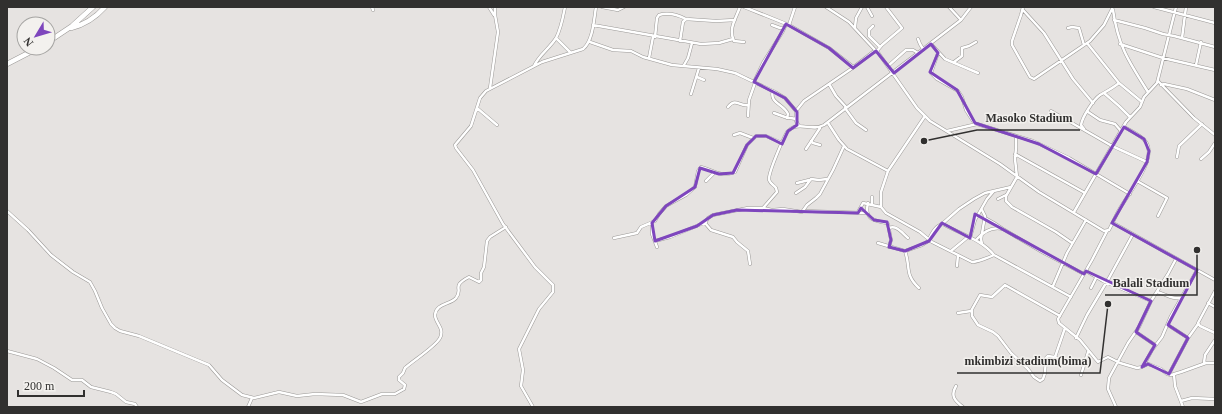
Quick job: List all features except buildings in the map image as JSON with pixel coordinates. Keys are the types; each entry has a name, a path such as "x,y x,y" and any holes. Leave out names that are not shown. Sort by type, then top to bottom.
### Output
{"highway":[{"path":"56,37 69,28 93,7"},
{"path":"69,28 77,27 105,7"},
{"path":"7,64 22,56"}],"street":[{"path":"489,7 495,15"},
{"path":"490,89 498,32 495,7"},
{"path":"534,66 538,58 556,38 562,22 565,7"},
{"path":"534,407 521,386 523,372 519,349 537,313 552,293 554,287 553,284 531,262 506,227 473,170 455,146 456,142 471,126 483,94 534,66 558,56 583,49 590,42 596,7"},
{"path":"602,7 616,10 624,7"},
{"path":"733,39 732,27 740,7"},
{"path":"744,7 787,24 829,48 854,67"},
{"path":"748,116 748,105 763,63 785,28 795,7"},
{"path":"826,7 832,9 855,27 877,51 918,108 937,126 1000,164 1012,174 1086,220 1107,231"},
{"path":"855,27 856,18 862,7"},
{"path":"867,7 872,16"},
{"path":"799,126 796,118 796,112 804,101 877,51 902,28 886,7"},
{"path":"949,7 961,20"},
{"path":"763,208 777,192 769,177 788,131 799,126 811,128 820,127 828,123 961,20 971,7"},
{"path":"1023,8 1012,45 1030,77 1036,79 1086,44 1108,20 1113,7 1114,20 1120,44 1136,74 1148,92"},
{"path":"1154,7 1215,23"},
{"path":"1074,212 1121,131 1130,117 1140,107 1144,97 1158,81 1176,7"},
{"path":"1182,38 1186,7"},
{"path":"1023,8 1044,33 1076,83 1093,103"},
{"path":"648,58 654,37 657,18 660,14 674,15 686,19 716,21 735,20"},
{"path":"680,40 686,19"},
{"path":"1114,20 1201,42 1215,47"},
{"path":"772,25 785,28"},
{"path":"593,26 692,43 710,44 733,39 744,42"},
{"path":"873,26 869,30 869,36 880,47"},
{"path":"1068,28 1079,28 1086,44 1119,83 1142,102"},
{"path":"556,38 572,53"},
{"path":"918,39 923,49"},
{"path":"590,42 613,50 628,51 672,65 725,70 735,73 785,98 796,112"},
{"path":"953,63 962,56 962,48 976,42"},
{"path":"1196,65 1201,42"},
{"path":"684,65 688,58 692,43"},
{"path":"931,44 944,58 978,73"},
{"path":"1120,44 1163,58 1215,70"},
{"path":"888,66 899,55 907,50 913,50 918,53"},
{"path":"938,52 931,70 932,74 937,79 957,90 962,97 966,110 975,124"},
{"path":"691,94 699,68"},
{"path":"697,77 704,80"},
{"path":"1158,81 1192,117 1215,135"},
{"path":"1084,129 1081,123 1093,103 1099,96 1119,83"},
{"path":"829,84 856,123 866,130"},
{"path":"1161,85 1164,84 1185,89 1215,100"},
{"path":"1169,92 1170,86"},
{"path":"773,91 773,100 785,109 788,114 787,118"},
{"path":"1104,94 1115,102 1130,117"},
{"path":"728,107 732,102 737,102 745,106 748,105"},
{"path":"477,108 497,125"},
{"path":"1051,111 1112,146 1147,162"},
{"path":"1088,111 1100,120 1115,124 1121,131"},
{"path":"774,114 787,118 796,118"},
{"path":"881,207 881,192 888,172 925,116"},
{"path":"828,123 844,146 888,172"},
{"path":"946,132 975,124 1016,136 1039,144 1130,194"},
{"path":"1176,156 1179,146 1202,124"},
{"path":"806,149 820,127"},
{"path":"1124,127 1141,136 1147,142 1149,151 1147,162 1130,194 1107,231 1058,322 1083,344 1098,362 1107,356 1118,362 1137,368 1149,364 1168,374 1174,374 1204,364 1215,363"},
{"path":"734,135 740,133 753,138"},
{"path":"614,238 636,233 642,227 657,220 658,214 666,206 686,195 695,187 700,168 714,173 725,174 735,172 747,145 756,136 762,135 782,143"},
{"path":"1016,136 1015,154 1017,177 1007,195 1006,201 1012,207 1056,232 1072,243"},
{"path":"811,141 820,145"},
{"path":"1201,158 1209,152 1215,143"},
{"path":"804,210 807,205 816,198 828,179 844,146"},
{"path":"1015,154 1085,193"},
{"path":"1012,174 1016,169"},
{"path":"706,181 714,173"},
{"path":"797,183 812,178 819,180 828,179"},
{"path":"796,193 805,187 809,180"},
{"path":"1137,181 1167,198 1158,216"},
{"path":"878,243 905,251 924,244 930,239 934,230 959,209 974,199 985,193 998,191 1001,188 1005,189 1011,187"},
{"path":"951,251 969,237 975,220 987,199 994,191"},
{"path":"998,191 1002,198"},
{"path":"998,199 1007,195"},
{"path":"872,197 872,204"},
{"path":"858,212 862,203 881,207 886,213 951,251 974,262 994,255"},
{"path":"867,213 868,204"},
{"path":"655,241 670,237 706,221 713,215 748,208 763,208 802,212 804,210 822,212 828,211 831,213 841,211 867,213 877,221 887,223 891,240 889,247"},
{"path":"982,210 986,216 981,239 982,244"},
{"path":"7,211 28,230 51,255 73,272 90,282 102,308 115,328 120,331 139,336 209,364 222,380 238,393 252,398 279,392 296,396 314,394 343,395 361,402 383,394 394,394 400,392 405,387 398,378 405,368 434,345 440,338 442,330 436,318 436,312 443,304 456,299 459,293 458,285 460,282 470,277 478,282 480,281 486,259 487,241 490,237 506,227"},
{"path":"985,218 1036,249 1063,263 1106,283 1151,301"},
{"path":"1052,286 1072,243 1086,220"},
{"path":"706,221 707,226 711,230 733,237 747,249 750,253 750,264"},
{"path":"652,223 652,234 657,247"},
{"path":"942,224 976,240 994,255 1071,297"},
{"path":"1112,224 1133,234 1215,280"},
{"path":"889,228 894,227 908,238"},
{"path":"976,240 988,230 993,230 996,228 1003,229"},
{"path":"1076,338 1087,315 1126,249 1133,234"},
{"path":"905,251 908,261 908,274 910,279 919,288"},
{"path":"956,266 959,258 958,254"},
{"path":"1116,407 1107,385 1109,378 1176,258"},
{"path":"1142,367 1155,345 1162,337 1197,270"},
{"path":"1091,288 1096,278"},
{"path":"1060,316 1005,285 992,297 980,295 972,310 972,316 976,324 998,336 1011,353 1036,379 1040,381 1044,377 1046,358 1048,356 1055,357 1063,361"},
{"path":"1168,374 1188,338 1198,324 1215,291"},
{"path":"1157,292 1163,293 1173,299 1182,298"},
{"path":"1208,304 1215,307"},
{"path":"958,313 969,312 972,310"},
{"path":"1198,324 1215,333"},
{"path":"1168,325 1188,338"},
{"path":"1055,357 1065,328"},
{"path":"1136,332 1155,345"},
{"path":"1204,364 1205,355 1215,340"},
{"path":"7,350 37,359 72,380 82,380 92,387 116,394 126,402 135,404 137,407"},
{"path":"1081,375 1088,351"},
{"path":"1174,374 1175,386 1183,407"},
{"path":"956,386 953,391 953,398 955,402 963,407"},
{"path":"248,407 252,398"},
{"path":"1181,401 1192,398 1215,399"}],"highlighted area":[{"path":"786,24 829,48 853,68 876,51 894,73 931,44 938,53 930,72 957,90 975,123 1039,144 1096,174 1124,127 1144,139 1149,151 1147,162 1112,223 1197,270 1168,325 1188,338 1169,374 1148,364 1142,367 1155,345 1136,332 1151,301 1086,271 1084,274 975,214 970,238 942,223 929,241 905,251 889,247 891,240 887,222 874,220 861,208 858,213 737,210 713,215 697,226 655,241 652,223 666,206 695,187 700,168 719,174 733,173 747,145 756,136 766,136 782,144 788,131 797,125 797,112 785,98 754,82"}],"place":[{"name":"Masoko Stadium","path":"924,141"},
{"name":"Balali Stadium","path":"1197,250"},
{"name":"mkimbizi stadium(bima)","path":"1108,304"}]}
